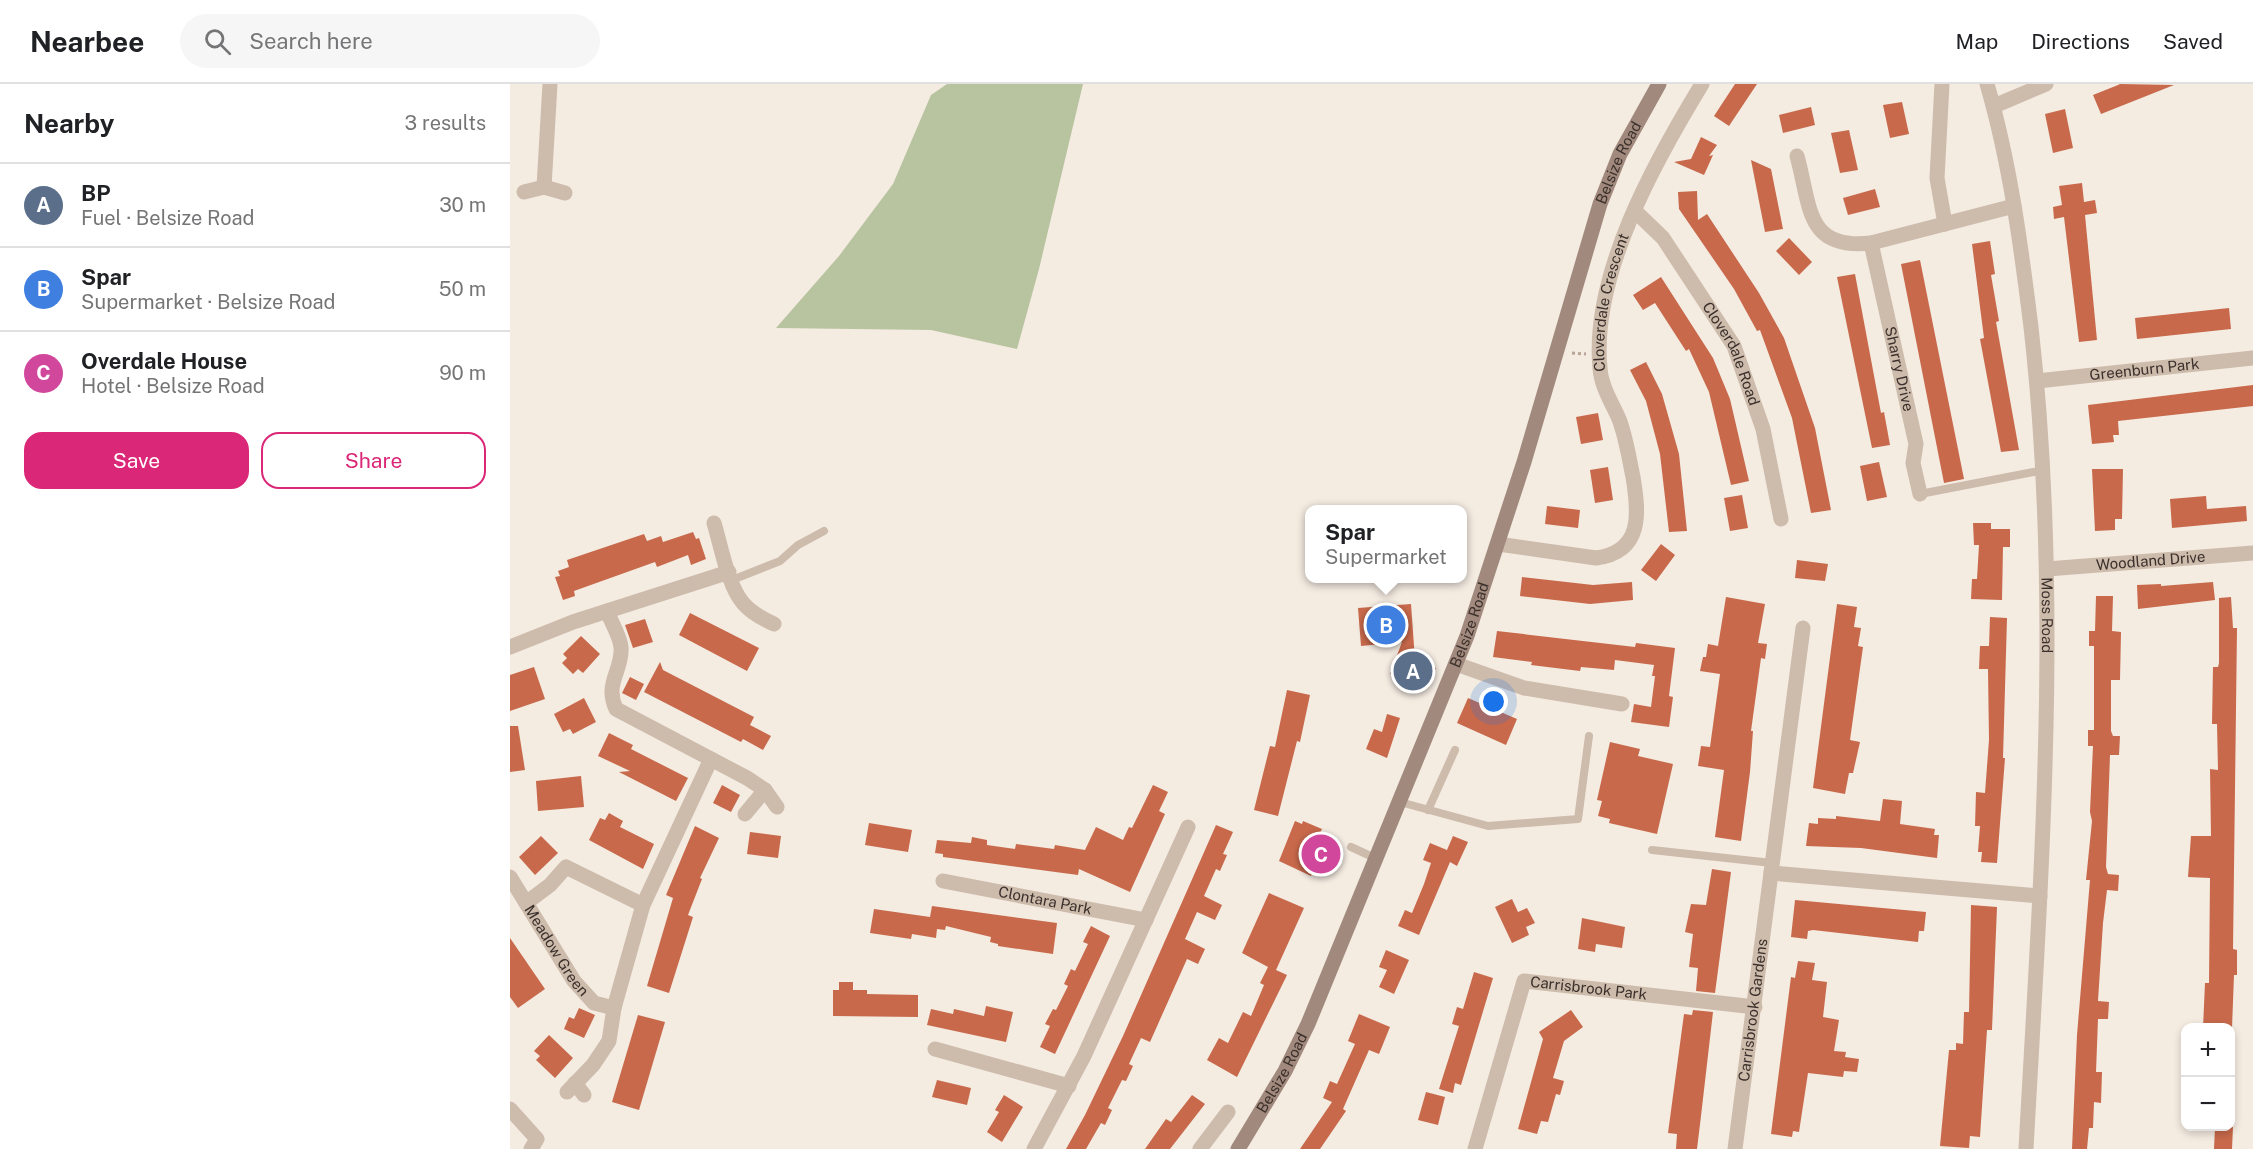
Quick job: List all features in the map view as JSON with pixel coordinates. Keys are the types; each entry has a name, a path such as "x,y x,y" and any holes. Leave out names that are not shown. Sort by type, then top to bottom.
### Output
{"street":[{"path":"544,187 550,84"},
{"name":"Belsize Road","path":"1238,1149 1285,1071 1308,1024 1456,664 1498,544 1600,204 1620,154 1659,84"},
{"name":"Cloverdale Crescent","path":"1498,544 1596,558 1612,556 1633,534 1638,517 1629,456 1620,422 1604,385 1600,356 1604,301 1611,272 1635,211 1669,139 1702,84"},
{"path":"1942,84 1937,178 1945,224"},
{"name":"Moss Road","path":"1987,84 1994,106 2014,206 2037,381 2048,568 2040,896 2026,1149"},
{"path":"1994,106 2046,84"},
{"path":"1797,156 1817,229 1832,241 1852,245 1871,243 2014,206"},
{"path":"525,192 544,187 565,193"},
{"name":"Cloverdale Road","path":"1635,211 1663,237 1734,346 1763,429 1781,519"},
{"name":"Sharry Drive","path":"1871,243 1917,444 1913,463 1920,494"},
{"name":"Greenburn Park","path":"2037,381 2253,358"},
{"path":"714,523 730,576 742,602 757,615 774,624"},
{"name":"Woodland Drive","path":"2048,568 2253,553"},
{"path":"510,647 607,611 730,576"},
{"path":"607,611 621,647 612,683 616,709 765,790 777,807"},
{"name":"Carrisbrook Gardens","path":"1735,1149 1803,628"},
{"path":"1456,664 1524,688 1622,704"},
{"path":"575,1090 609,1041 614,1008 643,905 711,759"},
{"path":"745,814 765,790"},
{"path":"1034,1149 1069,1086 1188,828"},
{"path":"526,903 550,885 566,867 643,905"},
{"path":"1772,868 2040,896"},
{"name":"Meadow Green","path":"510,877 574,981 594,1003 614,1008"},
{"name":"Clontara Park","path":"943,880 1146,920"},
{"name":"Carrisbrook Park","path":"1475,1149 1524,981 1755,1007"},
{"path":"935,1049 1069,1086"},
{"path":"510,1109 537,1139 531,1149"},
{"path":"1200,1149 1228,1112"}],"lane":[{"path":"1920,494 2044,470"},
{"path":"730,576 780,561 798,545 824,531"},
{"path":"1400,802 1488,826 1578,819 1589,736"},
{"path":"1428,810 1455,750"},
{"path":"1351,847 1377,859"},
{"path":"1652,850 1772,868"}],"path":[{"path":"1556,351 1600,356"}],"green space":[{"path":"947,84 1083,84 1039,269 1017,349 931,330 776,328 839,256 893,184 931,95"}],"building":[{"path":"1735,84 1757,84 1729,126 1714,116"},
{"path":"2120,84 2174,85 2101,114 2093,95"},
{"path":"1902,102 1909,134 1890,138 1883,105"},
{"path":"1811,107 1815,125 1783,133 1779,115"},
{"path":"2065,109 2073,148 2053,153 2045,114"},
{"path":"1849,130 1858,170 1840,173 1831,133"},
{"path":"1701,137 1717,145 1709,156 1713,155 1704,175 1674,162 1691,159"},
{"path":"1751,160 1771,169 1783,229 1765,232"},
{"path":"2082,183 2084,202 2095,200 2097,213 2085,215 2097,340 2079,342 2064,217 2054,219 2053,207 2062,205 2059,186"},
{"path":"1875,189 1880,207 1848,215 1843,198"},
{"path":"1697,191 1698,220 1707,214 1759,293 1784,338 1815,428 1831,510 1811,513 1792,418 1760,330 1757,331 1734,289 1679,209 1678,192"},
{"path":"1789,238 1812,262 1799,275 1776,251"},
{"path":"1990,241 1995,274 1991,275 1999,321 1996,322 2019,450 2001,452 1980,339 1984,338 1972,244"},
{"path":"1920,260 1964,479 1944,483 1901,264"},
{"path":"1855,274 1881,413 1884,412 1890,445 1872,448 1837,277"},
{"path":"1661,277 1713,358 1730,399 1749,481 1731,485 1709,392 1689,349 1686,351 1655,303 1643,310 1633,295"},
{"path":"2229,308 2231,329 2137,339 2135,318"},
{"path":"1646,362 1662,394 1679,454 1687,531 1669,532 1660,454 1646,401 1630,370"},
{"path":"2253,385 2253,406 2118,421 2119,435 2113,435 2114,442 2092,444 2088,405"},
{"path":"1598,413 1603,440 1581,444 1576,417"},
{"path":"1879,462 1887,497 1867,501 1860,466"},
{"path":"1608,467 1613,500 1595,503 1590,470"},
{"path":"2092,469 2123,469 2122,519 2115,519 2115,530 2095,531"},
{"path":"1742,495 1748,528 1730,531 1724,498"},
{"path":"2206,496 2207,509 2246,506 2247,521 2172,528 2170,499"},
{"path":"1547,506 1580,510 1578,528 1545,524"},
{"path":"1973,523 1991,523 1991,529 2010,529 2010,547 2003,547 2002,600 1971,599 1972,579 1977,579 1979,545 1974,545"},
{"path":"693,532 696,539 699,538 706,559 691,565 688,555 657,567 655,562 574,591 575,596 563,600 555,577 560,576 558,571 569,567 567,560 644,534 647,541 661,536 663,542"},
{"path":"1661,544 1675,555 1656,581 1641,570"},
{"path":"1797,560 1828,564 1825,581 1795,578"},
{"path":"1522,577 1593,585 1632,582 1633,600 1590,604 1520,596"},
{"path":"2213,582 2215,600 2138,609 2137,585 2161,584 2161,586"},
{"path":"2096,596 2113,596 2112,631 2121,632 2120,680 2111,680 2111,731 2113,736 2120,736 2119,755 2110,755 2106,867 2108,874 2119,875 2118,891 2107,890 2103,923 2098,1001 2109,1002 2108,1019 2098,1019 2096,1072 2102,1072 2101,1103 2094,1102 2093,1128 2089,1128 2087,1149 2072,1149 2077,1035 2090,880 2086,880 2092,821 2090,812 2093,746 2088,746 2088,730 2094,730 2094,646 2089,646 2089,631 2095,631"},
{"path":"1726,597 1765,604 1758,643 1767,644 1765,659 1761,658 1751,731 1753,731 1750,772 1741,841 1715,837 1724,770 1698,766 1701,746 1710,747 1720,674 1700,671 1708,644 1718,646"},
{"path":"2231,597 2233,628 2237,628 2233,949 2237,950 2237,975 2234,975 2232,1023 2203,1023 2205,983 2209,983 2210,878 2188,877 2191,836 2211,836 2210,769 2218,770 2217,724 2212,724 2213,667 2218,667 2219,663 2219,598"},
{"path":"1411,604 1415,660 1436,668 1428,688 1390,674 1402,642 1361,646 1358,608"},
{"path":"1837,604 1857,607 1854,627 1861,628 1858,646 1863,647 1850,740 1860,742 1853,773 1849,773 1845,794 1813,788"},
{"path":"690,613 759,648 747,671 679,635"},
{"path":"1990,617 2007,618 2003,758 2005,758 1997,863 1981,862 1982,852 1978,852 1980,826 1975,826 1976,792 1985,793 1989,740 1988,669 1979,669 1980,646 1989,646"},
{"path":"645,619 653,642 633,648 625,625"},
{"path":"1497,631 1635,647 1636,643 1675,648 1669,696 1673,697 1669,727 1631,722 1634,704 1651,707 1654,665 1615,660 1614,670 1581,667 1580,671 1531,665 1532,662 1493,657"},
{"path":"581,636 600,654 583,673 578,669 573,674 562,663 567,658 563,654"},
{"path":"660,662 663,670 754,717 750,725 771,736 763,750 743,739 741,742 644,692"},
{"path":"534,667 545,699 510,711 510,675"},
{"path":"630,677 644,684 636,700 622,693"},
{"path":"1287,690 1310,695 1300,742 1297,741 1278,816 1254,810 1270,746 1275,747"},
{"path":"584,698 596,722 573,734 570,729 563,732 554,714"},
{"path":"1468,698 1517,719 1506,745 1457,723"},
{"path":"1387,714 1400,718 1387,758 1366,749 1374,729 1382,732"},
{"path":"510,726 518,726 525,770 510,772"},
{"path":"609,733 633,745 631,749 688,778 676,801 619,772 630,771 598,756"},
{"path":"1610,742 1640,749 1638,756 1673,764 1657,834 1609,823 1610,819 1598,816 1602,801 1597,800"},
{"path":"581,776 584,807 538,811 536,781"},
{"path":"722,785 740,795 731,812 713,803"},
{"path":"1153,785 1168,792 1159,811 1165,814 1130,892 1079,869 1078,875 943,857 943,854 935,853 937,840 971,843 972,837 987,840 987,845 1015,849 1016,844 1054,849 1055,845 1085,850 1096,827 1123,840 1129,827 1132,828"},
{"path":"1883,799 1902,801 1900,824 1935,829 1934,835 1939,835 1937,858 1861,848 1806,846 1809,823 1818,824 1818,818 1836,819 1836,816 1880,821"},
{"path":"609,813 623,821 620,827 654,844 643,869 589,840 600,818 605,820"},
{"path":"1295,821 1302,824 1303,821 1322,829 1314,846 1322,850 1311,876 1279,861"},
{"path":"869,823 912,830 908,852 865,845"},
{"path":"1216,825 1233,832 1223,854 1227,855 1220,871 1216,869 1204,896 1222,905 1215,920 1197,912 1185,939 1205,949 1198,964 1187,959 1150,1042 1141,1038 1129,1064 1133,1066 1126,1081 1122,1080 1108,1108 1112,1110 1105,1125 1101,1123 1086,1149 1066,1149 1123,1036"},
{"path":"695,826 719,838 700,878 702,879 688,915 693,917 669,993 647,986 673,898 666,895"},
{"path":"750,832 781,836 778,858 747,854"},
{"path":"541,836 558,853 535,875 519,857"},
{"path":"1453,836 1468,842 1457,866 1450,862 1419,935 1398,926 1405,910 1412,913 1424,884 1431,863 1423,860 1430,843 1447,850"},
{"path":"1712,869 1731,872 1715,993 1696,991 1698,968 1689,967 1693,934 1685,932 1691,904 1706,905"},
{"path":"1269,893 1304,908 1276,970 1287,975 1237,1077 1207,1060 1219,1038 1228,1043 1243,1012 1251,1016 1264,985 1260,983 1268,967 1242,953"},
{"path":"1512,899 1518,912 1527,908 1535,923 1526,927 1529,935 1512,943 1495,907"},
{"path":"1795,900 1926,912 1924,931 1919,931 1918,942 1813,930 1808,931 1807,939 1791,937"},
{"path":"1971,905 1997,907 1992,1030 1987,1030 1980,1137 1970,1136 1969,1148 1940,1146 1949,1050 1956,1050 1956,1043 1963,1044 1964,1012 1969,1012"},
{"path":"932,906 1057,923 1053,954 998,946 990,942 991,937 946,926 945,930 937,929 936,938 912,934 911,939 870,933 874,909 930,917"},
{"path":"1582,918 1625,927 1622,948 1596,944 1595,952 1578,949"},
{"path":"1091,926 1110,936 1055,1054 1040,1047 1050,1026 1045,1024 1053,1009 1056,1010 1068,986 1064,984 1071,969 1075,971 1088,944 1083,942"},
{"path":"510,938 545,989 518,1008 510,997"},
{"path":"1386,950 1409,960 1394,994 1379,987 1387,970 1379,967"},
{"path":"1798,961 1815,963 1812,980 1827,982 1823,1017 1839,1020 1834,1051 1846,1052 1845,1057 1859,1059 1857,1072 1844,1071 1843,1077 1808,1073 1799,1132 1793,1131 1792,1137 1771,1134 1791,977 1795,978"},
{"path":"1474,972 1493,978 1461,1085 1455,1083 1453,1093 1439,1089 1459,1026 1452,1024 1457,1007 1463,1009"},
{"path":"839,982 853,982 853,990 867,990 867,994 918,995 918,1017 833,1016 833,990 839,990"},
{"path":"986,1006 1013,1012 1006,1042 927,1025 931,1009 953,1014 954,1009 984,1016"},
{"path":"579,1008 595,1015 584,1038 564,1029 569,1017 574,1019"},
{"path":"1571,1010 1583,1027 1564,1041 1553,1078 1564,1081 1560,1095 1556,1094 1548,1122 1541,1121 1537,1134 1518,1129 1543,1039 1539,1032"},
{"path":"1693,1010 1713,1012 1697,1149 1676,1149 1677,1134 1668,1133 1684,1014 1692,1015"},
{"path":"1359,1014 1390,1027 1379,1054 1369,1050 1343,1109 1346,1111 1320,1149 1300,1149 1332,1102 1323,1098 1330,1081 1337,1084 1355,1044 1348,1041"},
{"path":"638,1015 665,1022 639,1110 612,1102"},
{"path":"549,1035 573,1058 555,1078 536,1060 540,1056 534,1051"},
{"path":"937,1080 971,1088 967,1105 932,1097"},
{"path":"1426,1092 1445,1097 1438,1125 1418,1120"},
{"path":"1004,1095 1023,1107 1002,1142 987,1132 999,1112 995,1110"},
{"path":"1192,1095 1205,1104 1170,1149 1145,1149 1166,1119 1171,1122"},
{"path":"2215,1131 2233,1131 2232,1149 2214,1149"}],"place":[{"name":"Spar","path":"1386,625"},
{"name":"BP","path":"1413,671"},
{"name":"Overdale House","path":"1321,854"}]}
